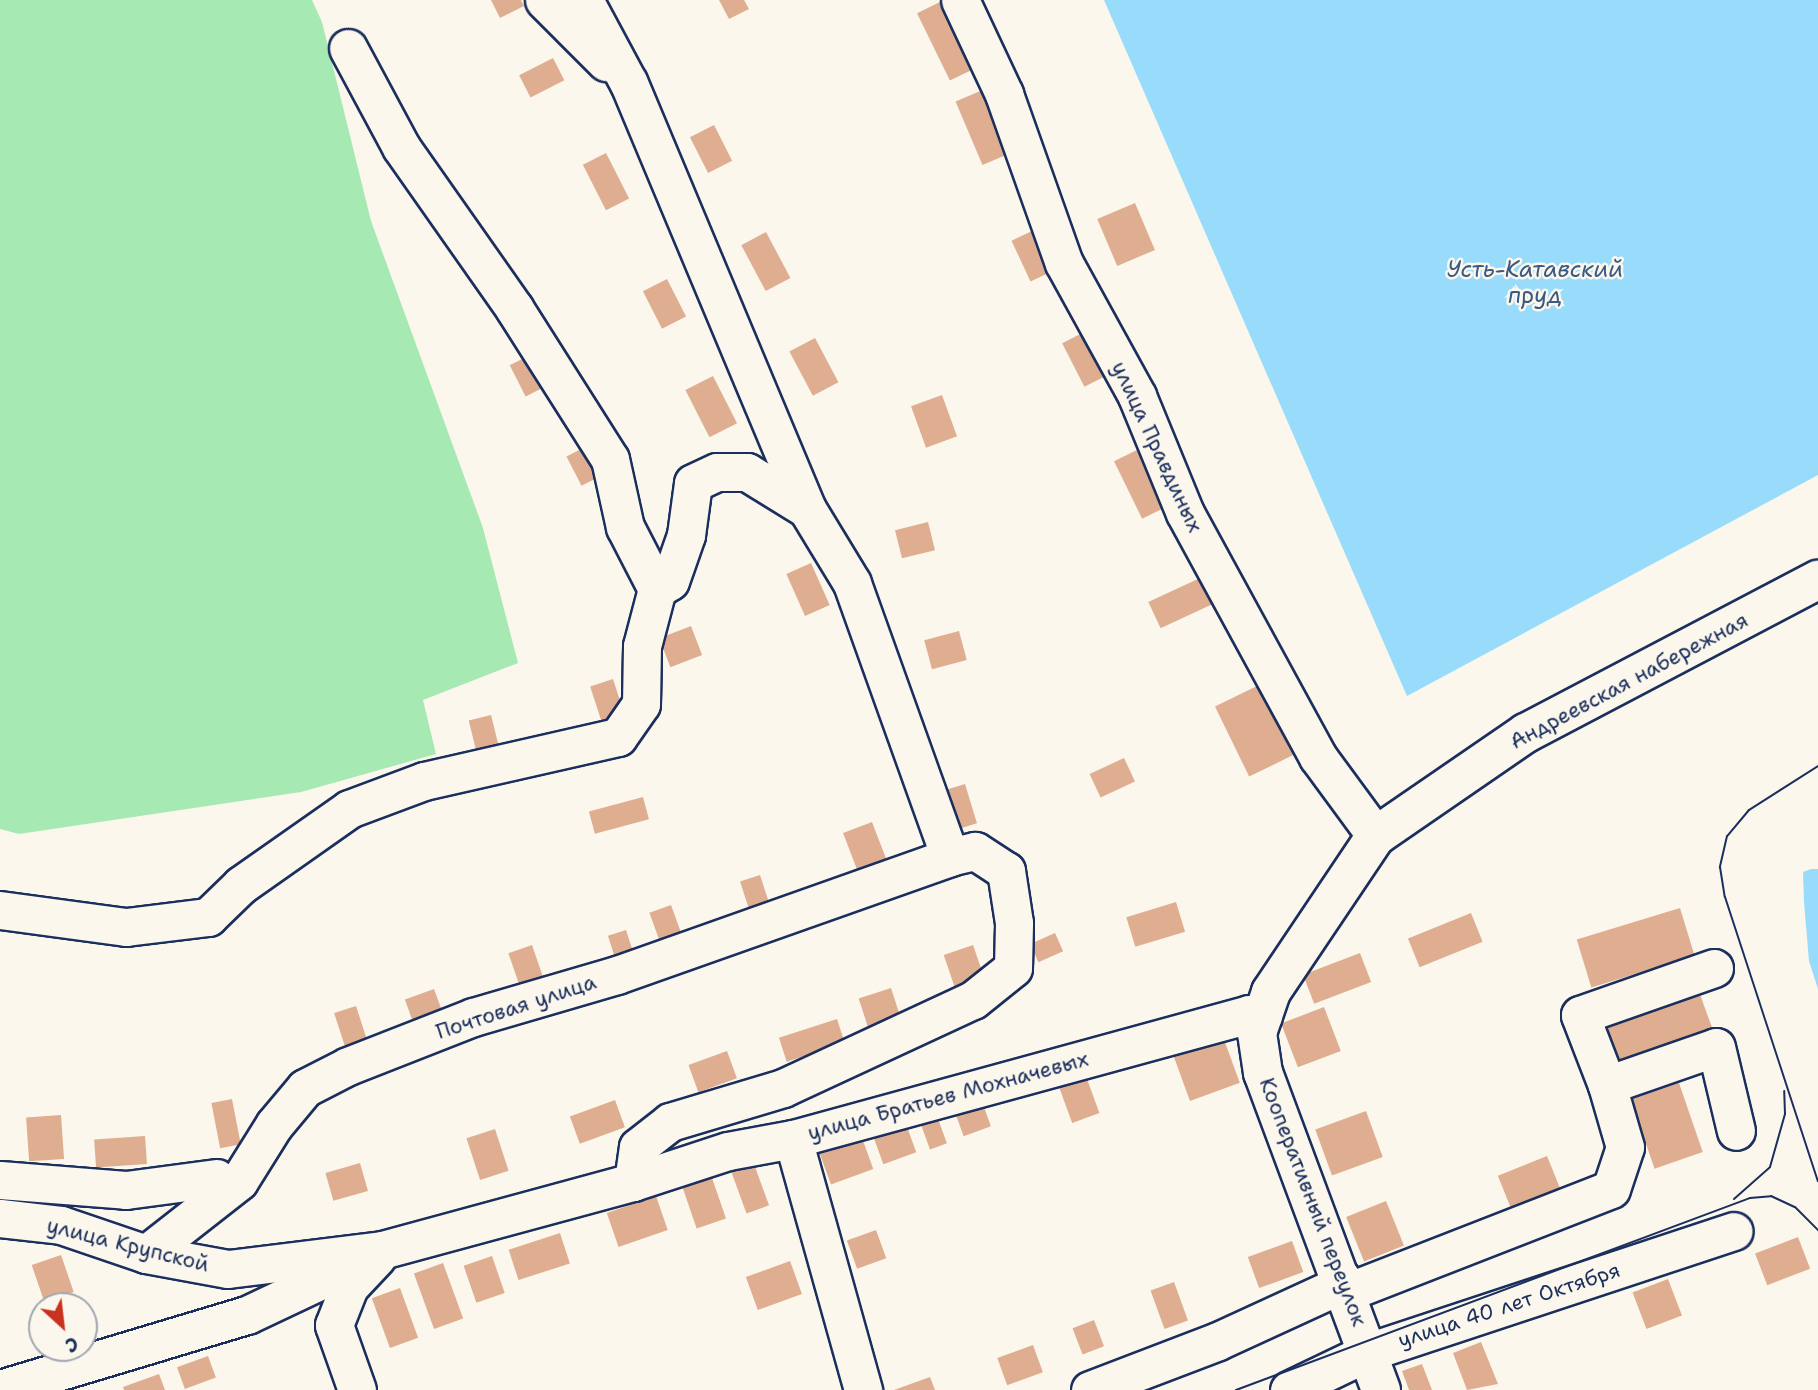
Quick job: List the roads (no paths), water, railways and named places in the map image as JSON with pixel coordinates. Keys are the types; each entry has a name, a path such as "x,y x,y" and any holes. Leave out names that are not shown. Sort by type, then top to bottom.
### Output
{"main road":[{"name":"Андреевская набережная","path":"1376,836 1526,733 1818,580"},
{"name":"Кооперативный переулок","path":"1376,836 1271,992 1257,1033 1263,1073 1381,1390"}],"street":[{"path":"544,0 628,82"},
{"path":"584,0 628,82 807,509 852,583 950,857"},
{"name":"улица Правдиных","path":"960,0 1004,94 1064,263 1137,396 1185,513 1318,757 1376,836"},
{"path":"0,910 126,927 208,917 241,886 349,809 424,781 618,737 640,704 642,646 657,589 625,527 610,459 514,308 401,147 348,48"},
{"path":"657,589 670,581 686,534 693,483 717,472 747,472 807,509"},
{"name":"Почтовая улица","path":"146,1254 239,1181 305,1088 348,1066 474,1017 617,975 950,857 975,851 1006,871 1014,923 1013,968 973,1000 783,1088 670,1122 638,1147 633,1182"},
{"path":"1090,1390 1218,1341 1331,1289 1611,1189 1625,1147 1607,1085 1580,1016 1714,968"},
{"name":"улица Братьев Мохначевых","path":"382,1251 633,1182 728,1151 793,1139 1249,1014 1263,1016"},
{"path":"1607,1085 1716,1047 1736,1131"},
{"path":"793,1139 863,1390"},
{"path":"0,1180 126,1190 216,1178"},
{"name":"улица Крупской","path":"0,1218 61,1225 146,1254 229,1269 382,1251"},
{"name":"улица 40 лет Октября","path":"1289,1390 1368,1352 1733,1231"},
{"path":"0,1389 247,1315 382,1251"},
{"path":"357,1390 334,1325 349,1287 382,1251"}],"water":[{"name":"Усть-Катавский пруд","path":"1104,0 1818,0 1818,475 1407,696"},
{"path":"1818,869 1818,989 1809,961 1804,902 1803,872"}],"tram line":[{"path":"1818,766 1749,810 1727,836 1720,867 1725,897 1818,1181"},
{"path":"1734,1199 1770,1167 1785,1114 1784,1091"},
{"path":"1236,1390 1750,1198 1771,1196 1795,1207 1818,1230"}]}
